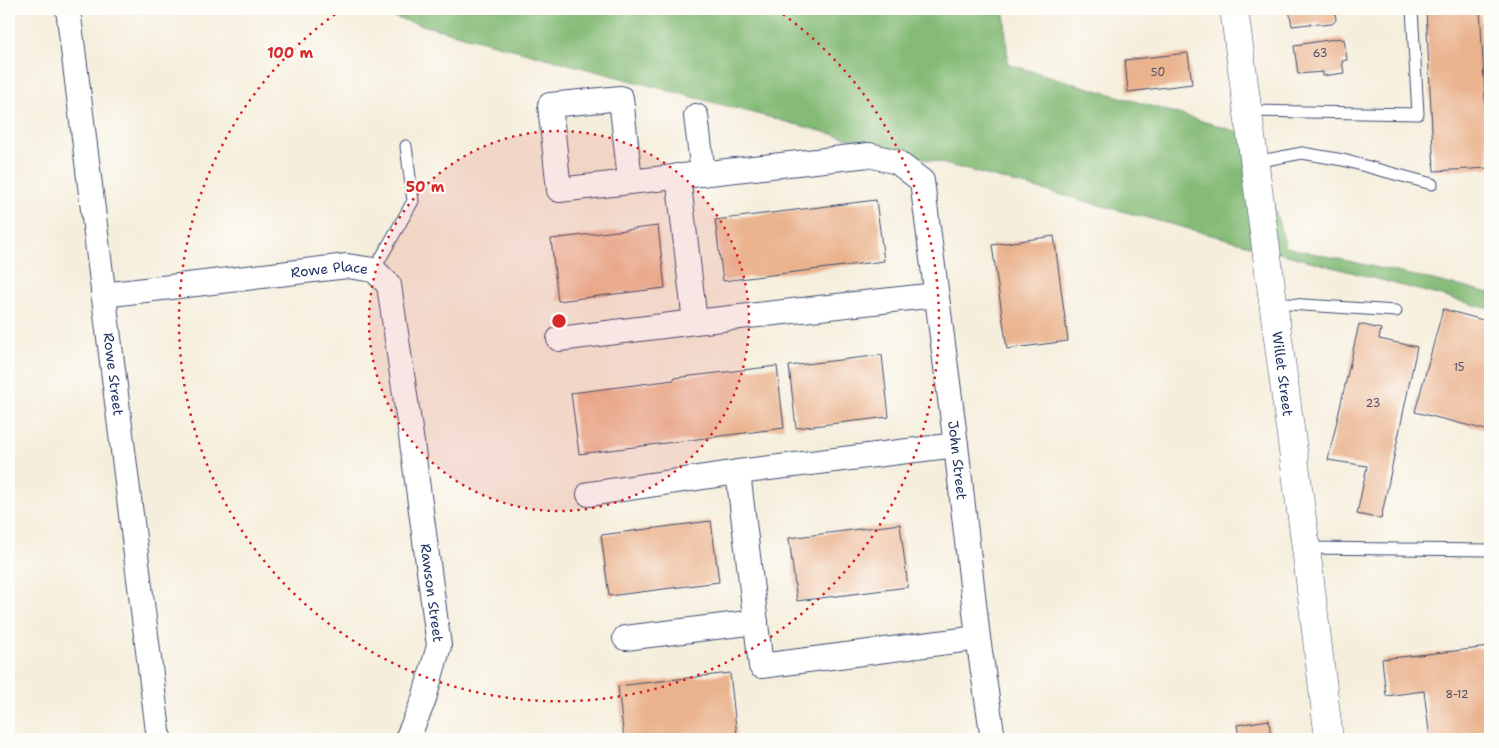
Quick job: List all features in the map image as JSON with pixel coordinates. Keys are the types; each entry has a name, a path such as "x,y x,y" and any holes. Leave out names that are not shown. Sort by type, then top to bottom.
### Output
{"street":[{"name":"Rowe Street","path":"68,9 159,739"},
{"name":"Willet Street","path":"1234,9 1306,548 1329,739"},
{"path":"630,181 620,98 550,106 559,190 703,173 696,116"},
{"name":"John Street","path":"703,173 869,155 897,162 922,181 956,445 978,638 993,739"},
{"path":"678,176 695,322"},
{"name":"Rowe Place","path":"104,295 347,266 374,270 389,286 412,443"},
{"path":"559,339 936,295"},
{"name":"Rawson Street","path":"407,739 422,702 438,646 412,443"},
{"path":"589,494 738,472 956,445"},
{"path":"738,472 761,666 978,638"},
{"path":"625,638 756,622"}],"lane":[{"path":"1248,111 1418,114 1412,9"},
{"path":"374,270 413,201 406,146"},
{"path":"1255,162 1302,153 1343,160 1432,184"},
{"path":"1274,303 1396,311"},
{"path":"1306,548 1490,550"}],"green space":[{"path":"362,9 1004,9 1008,64 1253,136 1286,247 1490,293 1490,309"}],"building":[{"path":"1289,9 1339,9 1339,11 1335,11 1336,20 1332,24 1321,25 1319,23 1292,26"},
{"path":"1426,9 1480,9 1489,168 1434,171"},
{"path":"1341,38 1341,40 1344,39 1347,60 1342,61 1344,73 1323,76 1323,72 1298,74 1294,46"},
{"path":"1188,53 1192,84 1128,92 1125,60"},
{"path":"876,200 884,261 723,281 715,220"},
{"path":"658,226 665,288 558,301 551,239"},
{"path":"1054,236 1068,341 1007,349 992,245"},
{"path":"1443,309 1490,322 1490,431 1415,412"},
{"path":"1359,324 1381,329 1379,339 1417,347 1381,519 1357,514 1367,466 1328,460"},
{"path":"882,355 889,417 796,428 789,366"},
{"path":"777,366 784,428 579,454 571,393"},
{"path":"711,521 719,582 609,596 601,535"},
{"path":"900,524 908,587 797,601 789,538"},
{"path":"1490,647 1490,739 1430,739 1424,691 1386,696 1382,659"},
{"path":"730,673 737,736 710,739 624,739 618,686"},
{"path":"1269,720 1271,739 1239,739 1237,725"}]}
